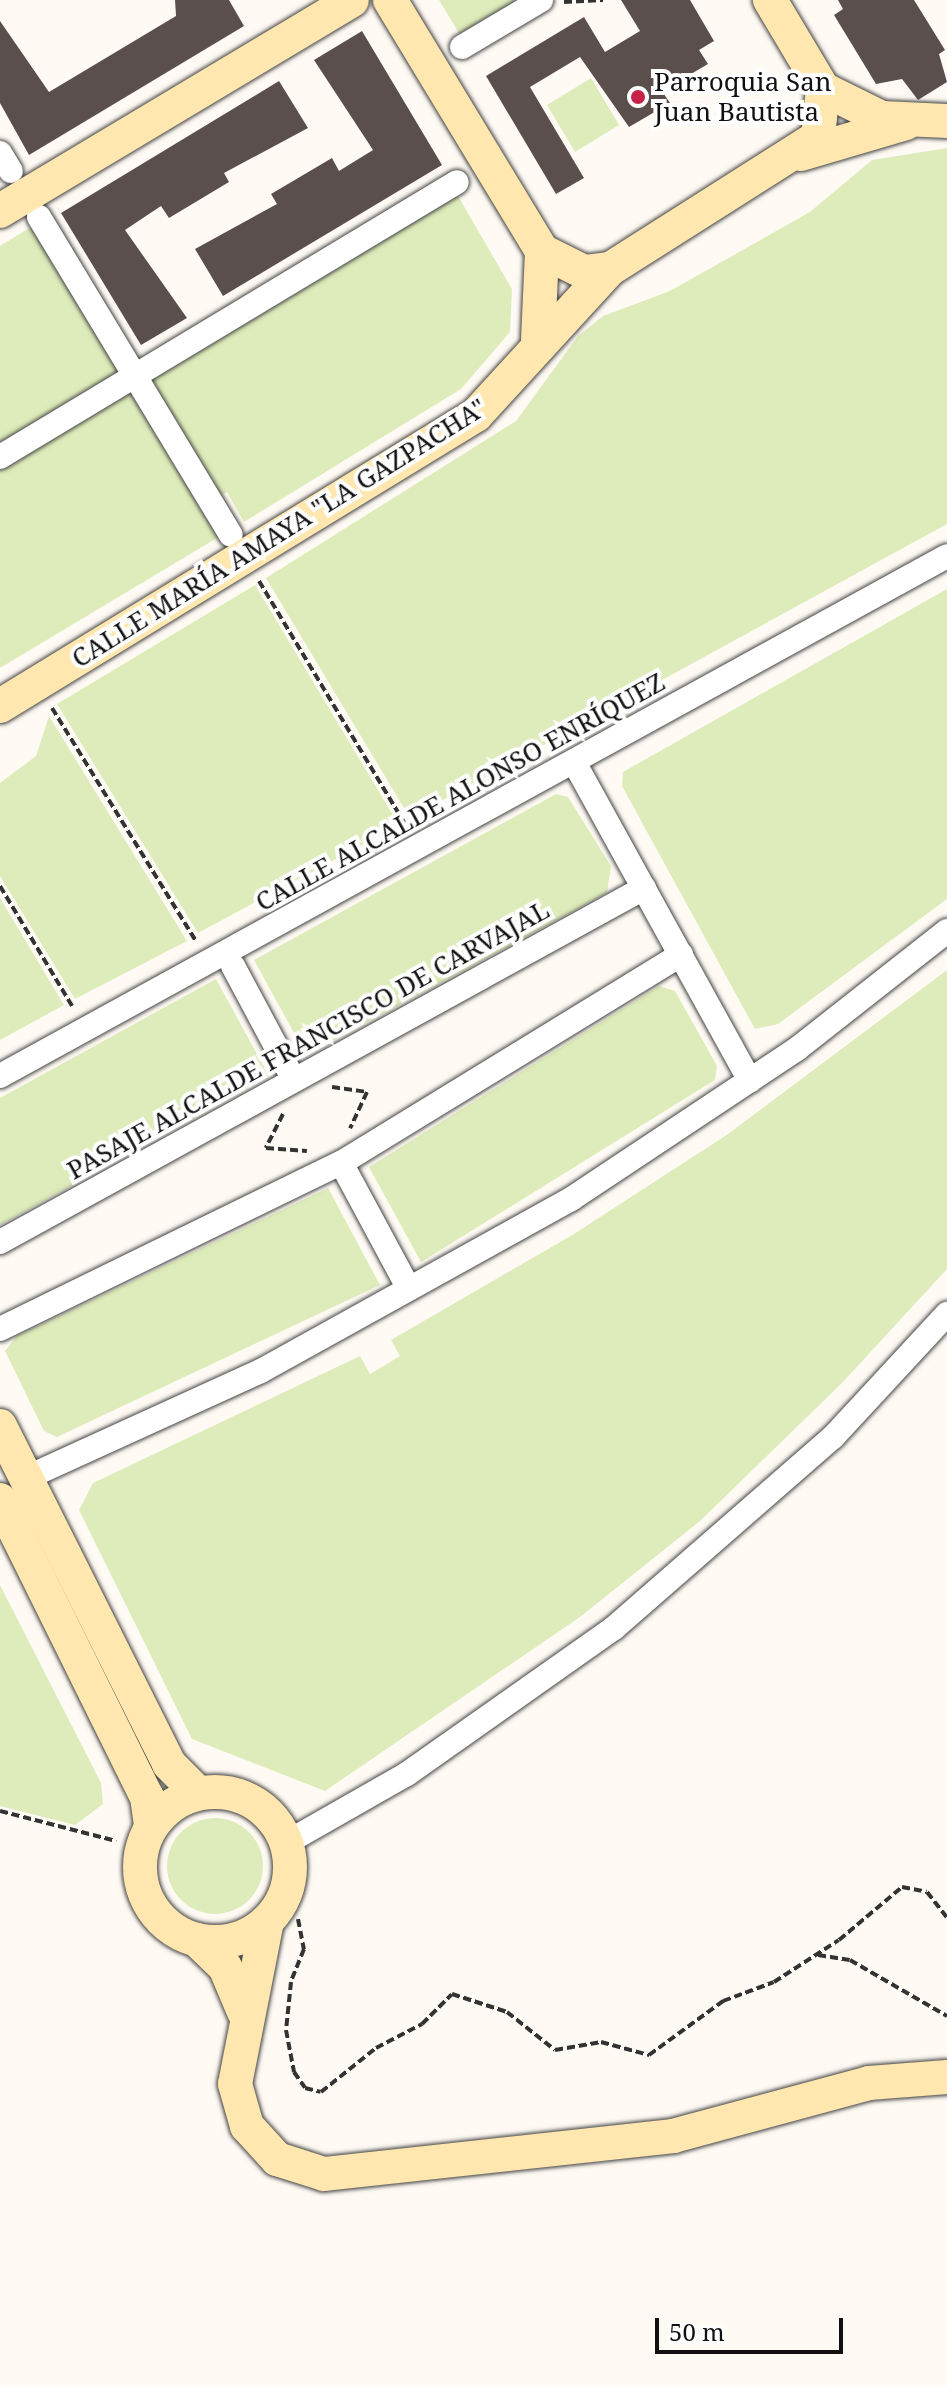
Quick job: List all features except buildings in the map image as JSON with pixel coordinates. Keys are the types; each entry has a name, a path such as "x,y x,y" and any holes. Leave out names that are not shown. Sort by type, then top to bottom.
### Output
{"street":[{"path":"0,211 352,0"},
{"path":"390,0 542,251 563,267 610,269"},
{"path":"462,47 541,0"},
{"path":"770,0 823,89 848,106 906,123"},
{"path":"801,154 818,137 823,89"},
{"path":"801,154 906,123 947,121"},
{"name":"CALLE MARÍA AMAYA \"LA GAZPACHA\"","path":"0,706 476,415 509,385 538,340 610,269 801,154"},
{"path":"0,457 457,182"},
{"path":"39,217 231,535"},
{"path":"538,340 542,251"},
{"name":"CALLE ALCALDE ALONSO ENRÍQUEZ","path":"0,1076 947,556"},
{"path":"574,762 750,1081"},
{"name":"PASAJE ALCALDE FRANCISCO DE CARVAJAL","path":"0,1242 644,888"},
{"path":"26,1478 412,1294 750,1081 947,931"},
{"path":"0,1329 341,1163 681,955"},
{"path":"233,966 288,1069"},
{"path":"346,1172 403,1278"},
{"path":"286,1843 419,1766 614,1628 833,1437 947,1314"},
{"path":"0,1426 169,1764 198,1793 254,1802 286,1843 289,1882 283,1920 244,2012 235,2061 247,2126 277,2159 324,2174 673,2136 869,2083 947,2077"},
{"path":"0,1500 147,1797 151,1826 140,1867 143,1891 156,1914 197,1940 225,1967 244,2012"},
{"path":"151,1826 198,1793"},
{"path":"197,1940 240,1938 283,1920"}],"path":[{"path":"541,0 601,3"},
{"path":"257,578 406,826"},
{"path":"49,703 196,941"},
{"path":"0,886 72,1006"},
{"path":"318,1085 367,1092 346,1137"},
{"path":"289,1101 266,1148 318,1152"},
{"path":"0,1811 116,1841"},
{"path":"283,1920 304,1949 291,1982 286,2030 294,2072 305,2088 321,2092 376,2048 422,2024 452,1994 507,2012 555,2050 601,2042 649,2055 723,2001 815,1955 902,1887 927,1892 947,1918"},
{"path":"815,1955 850,1960 947,2016"}],"green space":[{"path":"439,0 528,0 463,40"},
{"path":"591,78 619,125 575,152 547,105"},
{"path":"947,148 947,524 410,818 266,578 516,421 578,336 603,316 670,291 810,212 872,160"},
{"path":"455,191 512,289 510,332 461,389 244,522 227,492 215,500 143,378"},
{"path":"36,224 126,374 0,450 0,246"},
{"path":"134,387 222,535 0,668 0,463"},
{"path":"255,585 399,825 198,933 57,704"},
{"path":"947,589 947,899 778,1024 755,1029 622,786 623,772"},
{"path":"49,716 187,941 75,999 0,876 0,783 36,756"},
{"path":"556,794 568,797 611,866 607,893 306,1055 254,960"},
{"path":"0,898 64,1005 0,1040"},
{"path":"947,970 947,1269 842,1383 700,1521 580,1617 325,1791 192,1739 79,1510 93,1483 360,1356 370,1374 400,1356 391,1340 574,1234 728,1134"},
{"path":"216,979 269,1076 0,1225 0,1098"},
{"path":"659,986 675,991 717,1066 715,1080 421,1262 369,1167"},
{"path":"328,1188 380,1285 57,1437 44,1431 5,1351 17,1336"},
{"path":"0,1585 101,1783 103,1804 75,1825 0,1806"},
{"path":"215,1818 233,1821 249,1832 260,1848 263,1866 260,1884 249,1900 233,1911 215,1914 197,1911 181,1900 170,1884 167,1866 170,1848 181,1832 197,1821"}],"place":[{"name":"Parroquia San Juan Bautista","path":"638,97"}]}
